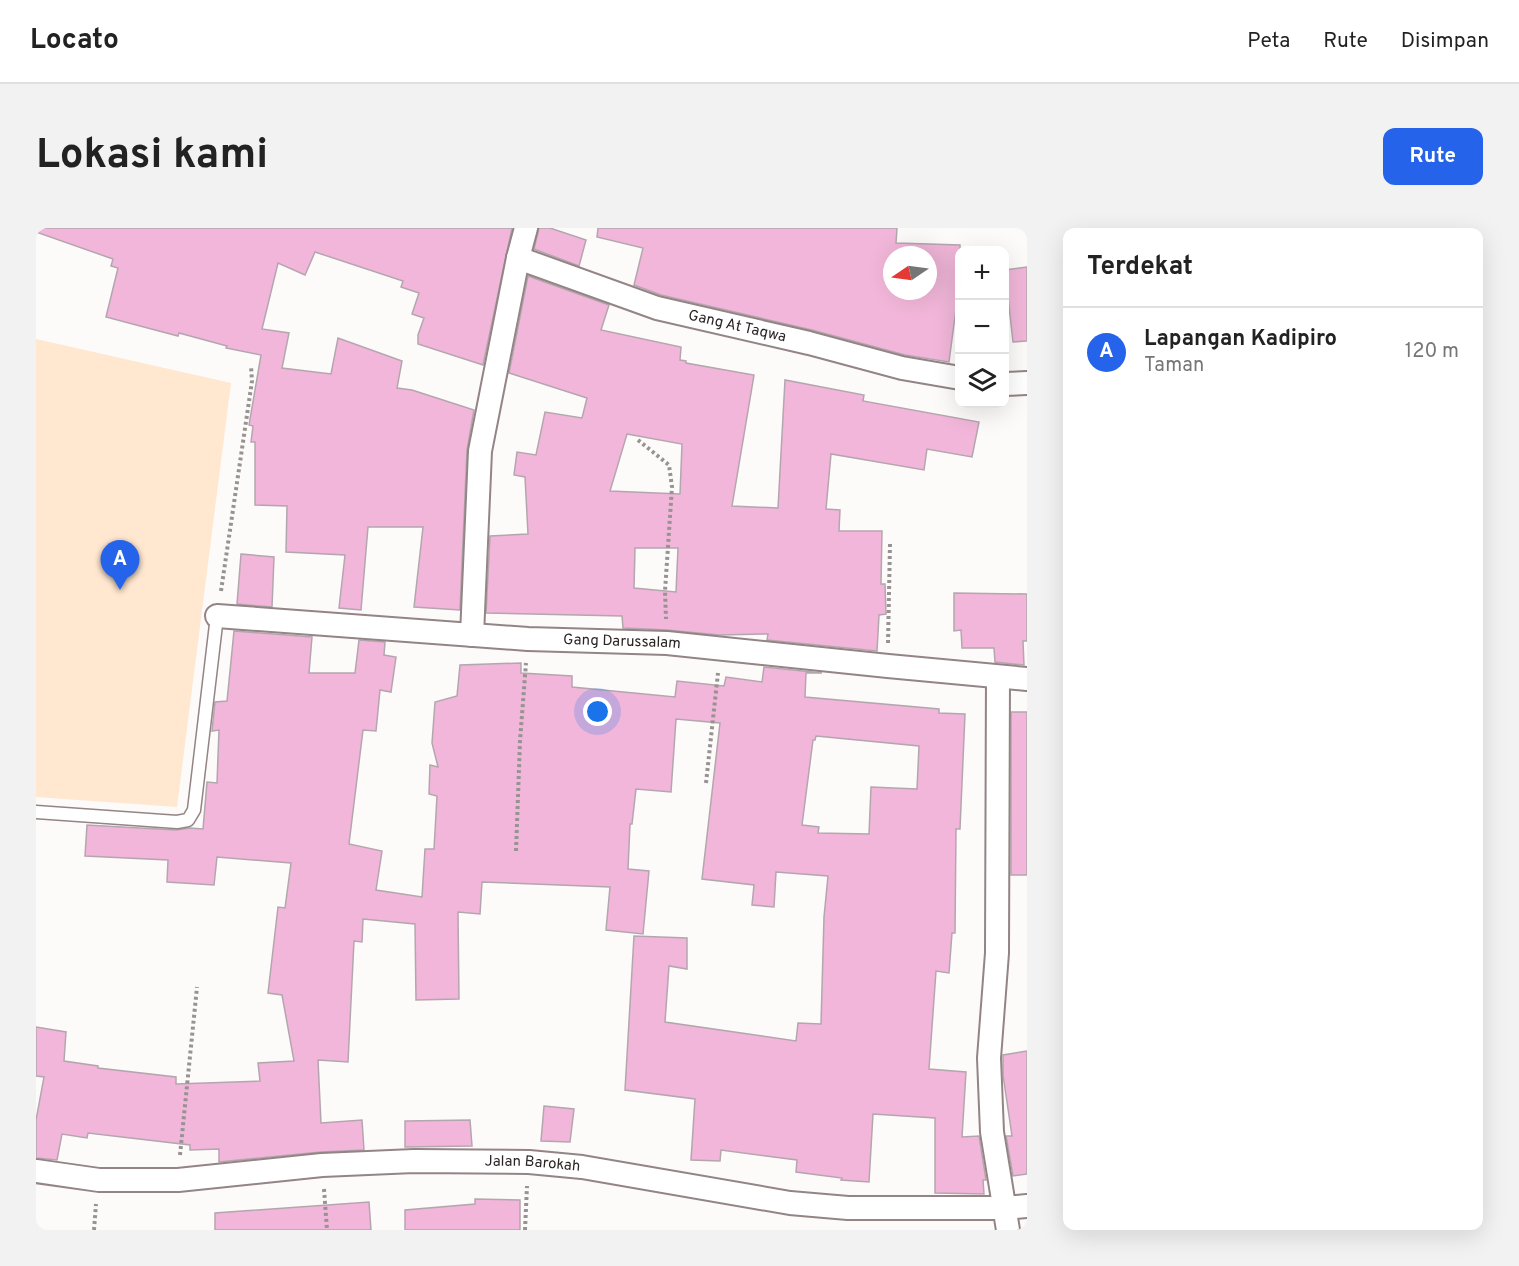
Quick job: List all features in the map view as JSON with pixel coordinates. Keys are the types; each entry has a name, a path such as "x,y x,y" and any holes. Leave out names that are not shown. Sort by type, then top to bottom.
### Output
{"street":[{"path":"472,635 480,451 526,228"},
{"name":"Gang At Taqwa","path":"518,258 657,308 809,343 902,369 955,377"},
{"path":"1009,384 1027,383"},
{"name":"Gang Darussalam","path":"217,616 528,639 667,643 998,677 1027,678"},
{"path":"998,677 997,953 989,1058 992,1132 1014,1215"},
{"name":"Jalan Barokah","path":"36,1171 99,1180 178,1180 322,1165 414,1161 529,1162 582,1167 790,1203 848,1208 1014,1215"}],"lane":[{"path":"36,812 177,822 188,820 194,810 217,616"}],"path":[{"path":"217,616 252,381 251,366"},
{"path":"638,440 669,465 672,487 665,591 667,643"},
{"path":"888,666 890,544"},
{"path":"516,851 520,741 528,639"},
{"path":"706,783 721,649"},
{"path":"178,1180 197,987"},
{"path":"525,1230 529,1162"},
{"path":"322,1165 327,1230"}],"shaded area":[{"path":"36,339 231,383 177,807 36,797"}],"building":[{"path":"36,228 512,228 483,365 418,344 418,335 424,318 412,314 419,293 401,287 403,281 315,252 305,275 278,263 262,329 289,333 282,368 331,374 338,338 402,361 397,388 412,390 474,410 467,450 460,610 414,607 423,527 368,527 361,610 339,608 345,555 286,552 287,506 255,505 255,442 251,442 253,426 249,425 261,355 226,348 227,346 179,333 178,336 106,317 118,268 111,266 113,259 36,232"},
{"path":"539,228 550,228 586,240 579,266 534,249"},
{"path":"598,228 897,228 896,243 960,245 955,246 955,317 949,362 905,355 812,330 661,295 634,285 643,248 597,237"},
{"path":"1027,267 1027,341 1013,342 1009,306 1009,269"},
{"path":"528,276 609,305 601,330 681,347 680,360 686,363 754,375 732,506 778,508 785,380 864,395 863,401 979,422 972,457 927,449 924,470 831,454 826,509 840,510 839,531 882,531 881,584 885,584 886,614 879,615 877,651 767,640 768,634 719,635 623,628 622,616 486,613 490,536 528,534 525,477 514,475 517,452 536,455 545,412 582,418 587,398 509,373","holes":["627,434 682,444 680,494 610,491","635,548 678,548 676,592 634,588"]},
{"path":"241,554 274,557 272,607 237,604"},
{"path":"954,593 1027,594 1027,641 1023,641 1024,665 995,662 994,648 962,648 961,630 954,631"},
{"path":"234,631 312,637 309,673 355,673 359,640 385,642 384,655 396,657 391,692 380,690 376,731 363,730 349,844 382,851 376,890 422,897 425,849 434,849 437,796 429,794 430,765 438,767 432,743 435,702 457,696 460,665 521,663 521,673 572,676 572,687 675,697 677,681 724,686 726,677 762,682 764,667 822,673 806,673 805,697 939,709 939,713 965,714 960,829 956,829 955,933 952,933 949,973 936,971 929,1069 966,1072 962,1137 979,1136 986,1180 983,1180 984,1194 935,1193 935,1118 873,1114 869,1182 841,1180 842,1178 796,1172 797,1160 721,1150 720,1161 691,1160 695,1099 625,1090 634,936 687,938 687,969 669,966 665,1022 796,1041 798,1023 821,1024 824,917 828,876 776,872 774,907 752,905 754,885 702,879 720,723 676,719 671,792 636,789 632,824 630,824 628,869 649,871 643,934 606,930 610,887 482,882 480,914 458,912 459,999 416,1000 415,924 363,919 362,942 354,941 348,1062 318,1060 321,1123 362,1120 364,1150 219,1162 219,1149 190,1150 190,1145 88,1133 87,1138 62,1134 57,1160 36,1158 36,1120 44,1077 36,1076 36,1027 66,1032 64,1061 98,1066 98,1068 176,1077 176,1084 260,1081 258,1063 294,1061 282,995 268,993 278,907 285,908 291,863 217,857 214,885 167,882 168,860 85,856 87,825 176,830 203,829 207,782 217,783 219,730 212,731 215,702 227,701","holes":["816,736 919,746 917,789 871,787 869,834 818,833 819,827 802,825 813,740"]},
{"path":"1011,712 1027,712 1027,875 1011,875"},
{"path":"1027,1051 1027,1174 1013,1176 1006,1136 1012,1136 1003,1075 1003,1055"},
{"path":"544,1106 574,1109 570,1142 541,1141"},
{"path":"470,1120 472,1146 405,1147 405,1121"},
{"path":"475,1199 520,1200 520,1230 405,1230 405,1210 475,1204"},
{"path":"369,1202 371,1230 215,1230 215,1213"}],"place":[{"name":"Lapangan Kadipiro","path":"120,590"}]}
